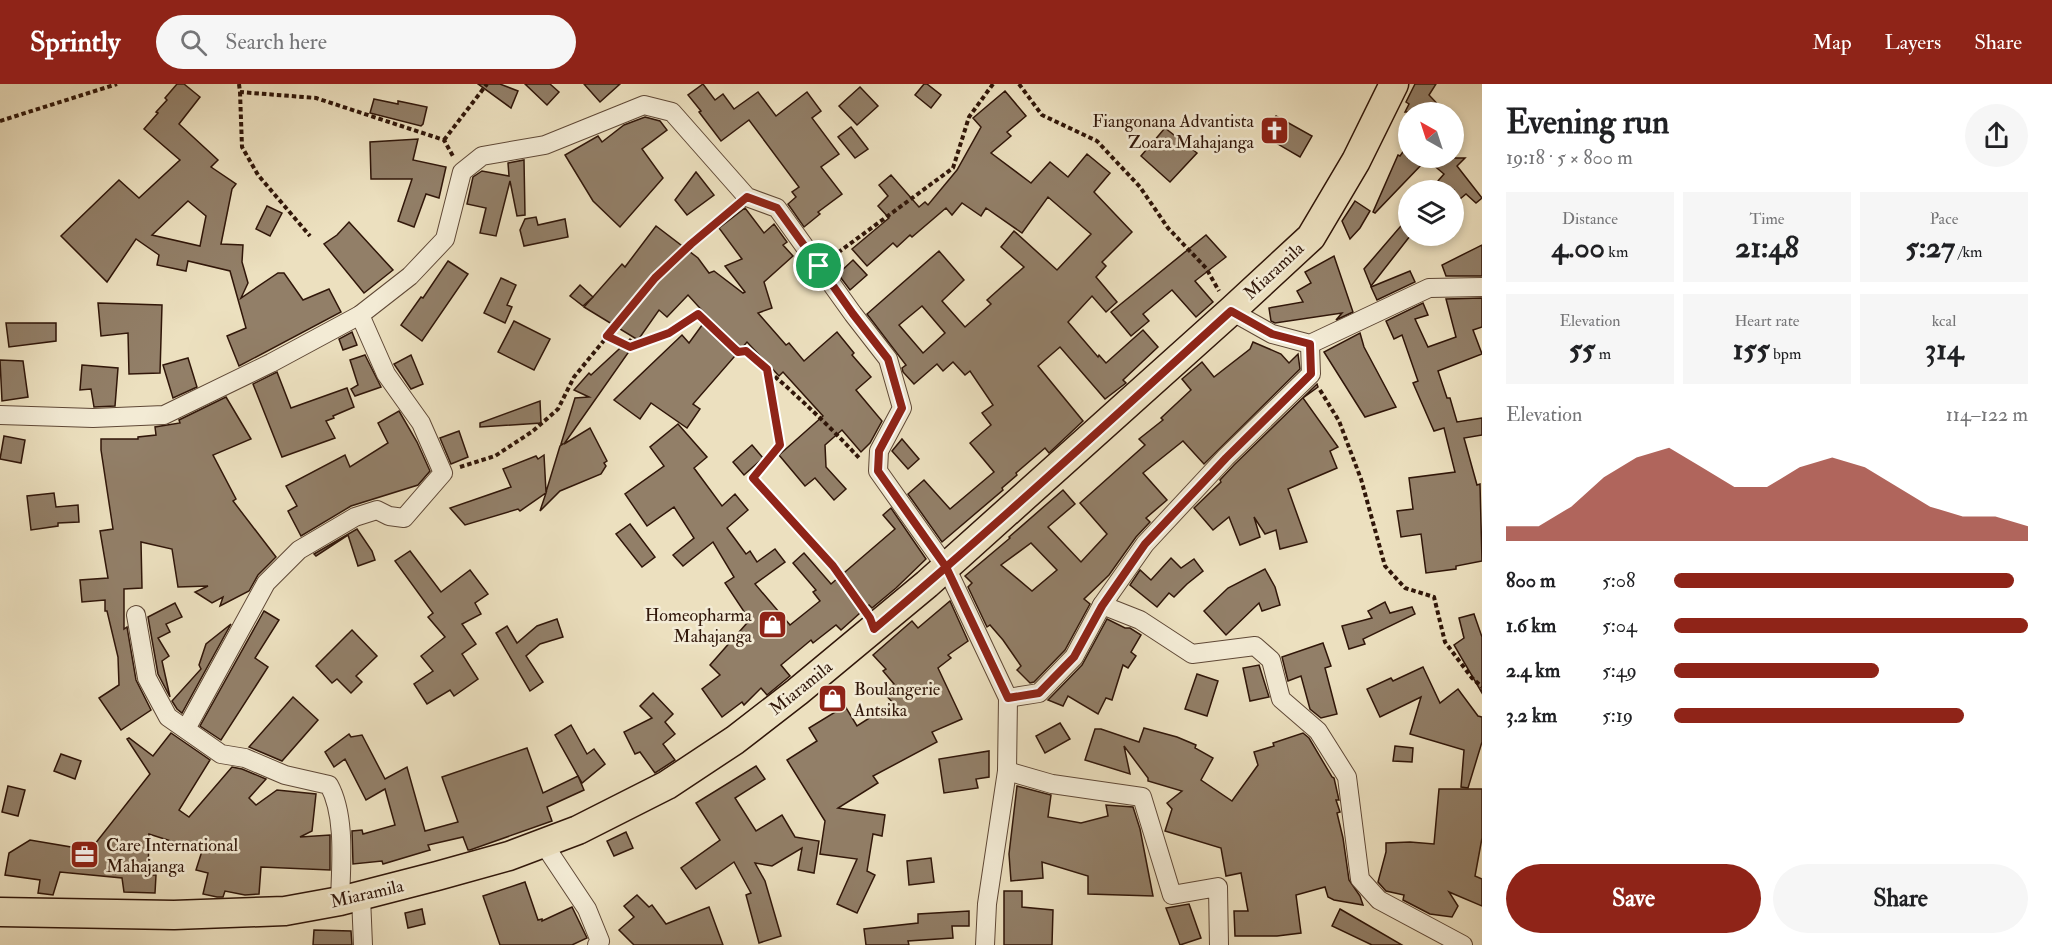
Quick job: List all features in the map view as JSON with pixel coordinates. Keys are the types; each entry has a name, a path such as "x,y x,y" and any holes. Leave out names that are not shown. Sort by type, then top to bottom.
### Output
{"main road":[{"name":"Miaramila","path":"0,912 174,915 285,911 350,899 508,856 578,830 667,785 735,740 874,629 946,567 1311,237 1356,161 1394,84"}],"street":[{"path":"0,415 93,418 164,415 271,363 360,315 410,276 445,239 462,172 482,156 545,145 644,105 672,112 747,197 777,208 888,359 902,408 879,451 878,471 946,567 1008,698 1007,771 980,944"},
{"path":"1231,311 1272,334 1310,344 1429,288 1482,275"},
{"path":"1429,288 1482,287"},
{"path":"186,729 266,583 299,550 355,517 377,510 389,516 404,518 443,473 421,423 387,374 360,315"},
{"path":"1008,698 1039,693 1074,657 1102,606 1145,544 1226,458 1311,374 1310,344"},
{"path":"1102,606 1140,620 1192,654 1255,646 1271,660 1281,699 1318,731 1347,777 1360,879 1378,900 1463,945"},
{"path":"136,615 147,678 168,717 220,754 245,758 285,775 329,785 337,800 341,852 350,899 363,945"},
{"path":"1007,771 1052,784 1142,797 1172,895 1218,888 1219,945"},
{"path":"543,843 587,909 600,941 597,945"}],"path":[{"path":"0,121 117,84"},
{"path":"239,84 242,147 258,175 310,236"},
{"path":"444,140 486,84"},
{"path":"819,266 953,168 969,117 993,84"},
{"path":"1019,84 1042,115 1097,141 1140,187 1168,228 1206,268 1231,311"},
{"path":"240,92 316,99 444,140 462,172"},
{"path":"443,473 495,456 533,431 558,409 574,377 655,278 747,197"},
{"path":"607,336 630,347 669,333 698,314 738,352 746,351 767,369 835,432 860,460 878,471"},
{"path":"767,369 780,445 753,478 833,566 870,618 874,629"},
{"path":"1311,374 1340,421 1361,479 1385,566 1405,588 1434,597 1445,642 1472,678 1482,687"}],"building":[{"path":"177,84 184,84 200,97 179,124 218,160 211,167 236,184 232,189 221,244 243,245 242,262 248,283 241,298 278,273 284,273 303,300 329,289 341,312 239,366 227,336 246,328 230,271 188,261 186,271 157,265 159,255 136,239 107,282 61,236 119,180 139,198 180,160 144,129 167,100 165,98","holes":["188,201 206,216 200,246 152,235"]},
{"path":"478,84 500,84 518,91 511,108"},
{"path":"525,84 550,84 559,92 547,105"},
{"path":"584,84 620,84 600,102"},
{"path":"703,84 715,100 723,94 734,109 758,92 776,116 807,92 821,111 812,118 839,154 821,167 842,194 818,212 820,214 804,227 788,204 796,197 792,192 799,187 749,120 721,141 699,112 701,111 688,95"},
{"path":"924,84 941,95 931,108 915,95"},
{"path":"1415,84 1436,84 1429,95 1436,102 1406,102"},
{"path":"860,87 878,106 857,125 839,106"},
{"path":"1005,91 1026,116 1007,132 1011,136 991,153 1031,183 1050,162 1068,177 1087,154 1110,173 1094,192 1132,232 1102,262 1106,266 1096,277 1117,302 1106,312 1092,296 1068,322 1106,363 1143,330 1158,347 1123,380 1126,383 1105,399 1060,347 1038,366 1083,421 1049,453 1045,448 1016,473 1017,475 1002,488 1003,490 942,542 908,494 924,480 950,509 994,472 970,443 991,425 982,413 993,405 970,371 965,375 953,362 943,371 937,364 914,384 903,372 902,368 906,365 867,314 939,251 964,280 942,301 965,327 991,304 987,300 1024,267 1001,247 1014,231 1057,270 1091,234 1048,197 1022,233 986,208 981,216 962,203 952,215 946,208 897,247 893,243 867,266 852,249 889,218 878,206 888,196 879,185 891,175 919,207 925,202 928,205 957,170 981,127 973,118","holes":["922,306 945,333 923,353 899,325"]},
{"path":"374,99 427,107 423,124 421,126 370,113"},
{"path":"1276,116 1312,136 1300,157 1264,136"},
{"path":"645,117 660,121 667,130 642,149 663,178 620,227 593,201 565,155 598,136 602,142 624,125"},
{"path":"851,127 868,149 855,158 838,137"},
{"path":"1165,128 1197,153 1170,182 1141,156"},
{"path":"418,139 413,160 446,167 439,198 426,194 414,227 398,221 412,179 371,179 370,142"},
{"path":"1398,155 1398,168 1418,168 1407,180 1398,180 1398,189 1375,213 1373,212"},
{"path":"524,160 525,215 517,216 510,181 496,236 480,233 486,208 467,204 473,177 482,171 509,176 508,163"},
{"path":"1437,168 1459,168 1482,198 1476,203 1466,194 1464,196 1464,180 1439,180 1444,174"},
{"path":"696,172 714,195 687,215 675,200"},
{"path":"1355,201 1370,211 1350,239 1342,221"},
{"path":"267,206 282,213 270,236 256,229"},
{"path":"745,208 764,233 774,224 787,242 783,245 793,256 764,282 772,308 758,313 786,345 789,343 804,361 837,332 854,353 852,355 871,377 856,390 882,421 870,443 861,452 842,430 825,445 826,467 846,489 834,500 815,478 805,486 779,455 823,416 783,372 779,376 747,342 693,404 700,409 687,428 651,403 640,419 614,400 682,335 689,343 708,317 688,295 667,317 659,310 638,340 584,307 622,264 625,267 656,226 698,258 709,273 714,271 743,293 745,292 725,266 742,259 719,228"},
{"path":"536,217 538,225 565,219 568,237 524,246 520,230 525,219"},
{"path":"349,222 393,270 364,293 324,244 337,235"},
{"path":"1398,229 1398,246 1402,246 1371,286 1364,269"},
{"path":"1206,235 1226,257 1195,281 1213,302 1196,317 1172,290 1143,314 1149,321 1131,336 1111,312"},
{"path":"1482,245 1482,276 1446,276 1442,265"},
{"path":"1334,256 1353,312 1336,320 1342,313 1275,323 1271,321 1269,308 1303,302 1297,291 1311,283 1305,272"},
{"path":"853,260 867,275 850,290 838,274"},
{"path":"448,261 468,274 422,341 401,325"},
{"path":"1410,271 1415,282 1377,300 1371,287"},
{"path":"501,278 516,285 507,305 512,307 505,323 484,313"},
{"path":"580,285 593,297 583,306 570,296"},
{"path":"1482,298 1482,327 1473,330 1482,354 1438,371 1447,398 1450,398 1457,422 1482,418 1482,435 1464,438 1477,485 1480,484 1482,561 1456,566 1456,569 1426,573 1421,534 1401,537 1397,511 1413,509 1409,478 1455,472 1444,428 1434,431 1413,383 1418,381 1402,335 1394,339 1386,321 1423,303 1428,315 1415,319 1428,347 1456,337 1446,299"},
{"path":"98,303 162,305 160,373 129,374 128,333 101,336"},
{"path":"514,321 550,339 534,370 498,352"},
{"path":"6,323 56,323 56,341 9,347"},
{"path":"352,332 357,345 343,350 339,339"},
{"path":"1360,333 1364,347 1396,407 1365,417 1324,352"},
{"path":"630,339 635,343 564,444 590,428 607,461 604,463 606,466 601,474 560,491 540,511 546,493 520,511 518,509 465,525 450,508 511,487 503,469 536,456 538,459 544,455 546,492 560,446 563,444 561,444 575,398 589,397 574,390 589,373 591,375"},
{"path":"1253,342 1281,354 1289,363 1298,354 1300,369 1204,464 1183,441 1143,473 1167,500 1146,518 1150,522 1136,537 1109,575 1084,599 1090,604 1065,650 1034,682 1030,683 1017,670 1021,666 1003,640 990,625 987,627 968,587 972,583 965,576 1063,490 1075,504 1048,527 1081,562 1107,534 1080,503 1145,445 1139,439 1163,420 1161,418 1191,390 1182,379 1202,362 1214,377 1250,349","holes":["1031,543 1057,570 1032,591 1001,565"]},
{"path":"365,355 381,387 355,396 351,389 358,385 350,360"},
{"path":"411,355 423,384 411,389 394,364"},
{"path":"188,358 197,387 173,398 163,365"},
{"path":"0,360 23,361 28,397 2,401"},
{"path":"82,365 118,368 115,406 94,407 91,389 80,390"},
{"path":"277,372 291,408 347,388 354,407 326,421 335,438 282,457 253,384"},
{"path":"1317,384 1318,387 1303,398 1338,447 1330,451 1337,468 1288,489 1307,542 1280,549 1276,530 1265,534 1254,517 1260,537 1240,545 1229,517 1213,530 1194,508 1221,482 1220,480 1234,465"},
{"path":"226,397 251,439 213,455 236,499 233,501 276,557 258,575 249,591 220,606 223,597 212,603 195,592 208,586 178,587 172,549 141,542 142,588 124,589 124,629 127,627 136,680 151,710 121,730 99,698 119,685 118,657 107,611 105,611 105,600 82,602 80,580 108,578 100,531 113,529 101,439 138,439 138,437 156,435 155,427 180,423 179,420"},
{"path":"540,401 541,423 480,427 480,423"},
{"path":"399,411 430,471 418,485 351,506 301,536 288,511 297,506 286,486 345,455 350,467 388,443 378,423"},
{"path":"678,424 707,457 694,468 722,506 735,494 748,510 727,528 746,554 750,551 757,562 775,549 785,562 755,584 790,625 820,601 813,592 816,590 793,563 804,553 831,584 895,529 883,515 891,508 926,559 872,608 869,605 841,630 836,625 813,643 811,640 781,665 790,676 767,695 761,688 744,705 742,702 722,717 702,689 720,675 710,665 747,623 743,619 747,616 725,583 734,577 713,542 683,566 673,555 694,538 674,507 647,526 625,494 664,466 650,447"},
{"path":"459,431 468,457 451,464 440,438"},
{"path":"4,436 25,440 21,463 0,459"},
{"path":"902,439 919,459 908,469 892,451"},
{"path":"752,445 763,458 744,475 733,462"},
{"path":"54,493 56,507 78,505 79,522 58,523 58,526 31,530 27,496"},
{"path":"630,524 655,557 642,567 616,534"},
{"path":"357,529 372,551 375,560 358,566 348,535 316,556 314,554"},
{"path":"410,551 441,592 470,570 488,594 475,603 481,614 462,624 476,644 462,654 478,679 454,696 450,690 427,704 414,684 433,671 421,656 445,637 428,617 433,613 395,561"},
{"path":"1171,558 1181,568 1194,559 1203,571 1174,597 1169,593 1157,607 1130,585 1140,570 1151,580"},
{"path":"1265,569 1275,587 1280,605 1262,611 1259,603 1226,635 1204,611 1228,588"},
{"path":"950,601 968,641 948,655 951,658 938,668 962,719 932,732 937,742 873,776 878,783 838,808 885,815 882,836 873,834 867,871 875,875 857,913 837,904 857,859 820,854 825,821 787,760 817,741 809,728 845,706 857,726 893,703 884,693 894,684 883,671 886,669 873,655 912,621 918,628"},
{"path":"1385,602 1390,613 1412,607 1415,614 1363,639 1365,644 1349,649 1342,626 1372,618 1368,611"},
{"path":"175,603 182,617 166,624 170,632 158,638 169,656 162,661 170,697 158,674 148,617"},
{"path":"264,611 279,620 255,658 268,667 221,740 200,726"},
{"path":"1474,614 1482,637 1482,693 1454,645 1464,638 1459,618"},
{"path":"557,619 563,637 540,644 526,656 543,682 530,691 496,633 507,626 517,643 537,626"},
{"path":"1107,619 1141,635 1131,652 1136,656 1128,668 1123,665 1112,700 1106,698 1098,714 1068,696 1063,706 1048,700 1082,665"},
{"path":"231,624 182,713 172,701 201,669 199,665 206,644"},
{"path":"352,630 377,656 356,676 362,682 351,693 337,679 332,683 316,666"},
{"path":"1323,643 1331,666 1325,668 1337,714 1321,718 1310,709 1301,676 1288,681 1282,657"},
{"path":"1259,665 1269,697 1250,701 1243,668"},
{"path":"1423,667 1440,703 1458,689 1478,716 1482,717 1482,742 1468,788 1461,787 1464,750 1410,734 1421,697 1380,717 1367,689 1391,678 1393,681"},
{"path":"1197,674 1218,681 1207,716 1185,709"},
{"path":"653,693 673,714 665,722 675,734 663,744 675,760 655,773 640,752 635,754 624,732 652,718 640,706"},
{"path":"293,697 318,720 282,761 249,747"},
{"path":"1060,723 1070,739 1045,753 1036,736"},
{"path":"571,725 587,754 594,749 605,764 582,783 555,735"},
{"path":"1144,728 1196,745 1195,748 1213,758 1201,780 1232,801 1258,765 1254,752 1303,733 1309,738 1334,778 1339,800 1336,800 1340,812 1337,813 1349,880 1363,905 1334,900 1328,897 1325,887 1296,895 1301,933 1277,936 1235,936 1234,911 1248,911 1241,873 1226,876 1221,848 1165,831 1172,809 1167,803 1182,791 1148,781 1124,746 1130,774 1085,760 1095,729 1139,742"},
{"path":"171,733 210,760 179,810 189,817 232,767 266,779 249,798 256,805 277,790 316,794 312,831 300,837 330,835 330,870 261,867 259,894 245,895 225,891 223,897 217,897 203,894 208,873 196,870 202,851 149,834 148,875 156,875 155,893 124,892 122,878 60,872 53,895 38,893 40,880 5,875 9,853 30,840 71,847 80,863 150,774 127,739 129,738 153,756"},
{"path":"349,734 351,737 362,735 385,779 407,767 425,831 458,822 442,777 527,748 543,793 578,776 584,790 547,807 552,821 470,850 463,837 428,845 430,850 383,864 382,861 353,864 352,831 362,830 363,834 395,825 385,789 366,800 345,759 334,767 325,752"},
{"path":"1395,746 1413,748 1412,762 1393,761"},
{"path":"989,751 989,777 976,779 978,788 944,793 939,759"},
{"path":"61,754 81,761 75,779 54,771"},
{"path":"756,766 765,779 735,798 756,831 782,815 795,837 819,841 814,873 798,870 802,848 772,866 755,863 765,881 781,936 759,943 746,895 751,893 734,862 696,889 681,868 720,840 696,803"},
{"path":"8,786 25,790 18,816 2,812"},
{"path":"1017,786 1051,795 1048,817 1081,823 1108,816 1106,805 1133,807 1140,829 1153,896 1088,894 1088,876 1042,862 1043,878 1011,881 1009,854"},
{"path":"1439,789 1482,789 1482,838 1475,876 1482,879 1482,906 1449,892 1458,906 1452,917 1430,914 1403,900 1404,895 1386,891 1378,882 1386,852 1386,843 1434,844"},
{"path":"626,832 633,848 614,856 607,841"},
{"path":"931,858 934,882 909,885 907,861"},
{"path":"525,882 538,920 542,919 542,921 572,907 587,938 572,945 500,945 483,896"},
{"path":"1004,891 1022,891 1022,907 1053,910 1052,945 1004,945"},
{"path":"637,895 649,907 652,905 666,924 709,907 723,945 634,945 619,930 634,917 624,906"},
{"path":"1189,904 1201,938 1180,945 1166,908"},
{"path":"422,909 425,924 408,928 405,913"},
{"path":"1340,909 1402,945 1372,945 1332,926"},
{"path":"969,911 969,926 952,926 953,938 908,941 909,945 866,945 864,929 918,923 918,914"},
{"path":"314,930 351,931 352,945 313,945"}],"place":[{"name":"Fiangonana Advantista Zoara Mahajanga","path":"1275,131"},
{"name":"Homeopharma Mahajanga","path":"773,625"},
{"name":"Boulangerie Antsika","path":"833,699"},
{"name":"Care International Mahajanga","path":"85,855"}],"route":[{"path":"819,266 777,208 747,197 655,278 607,336 630,347 669,333 698,314 738,352 746,351 767,369 780,445 753,478 833,566 870,618 874,629 927,584 946,567 1029,494 1231,311 1272,334 1310,344 1311,374 1226,458 1145,544 1102,606 1074,657 1039,693 1008,698 946,567 878,471 879,451 902,408 888,359 819,266"}]}
